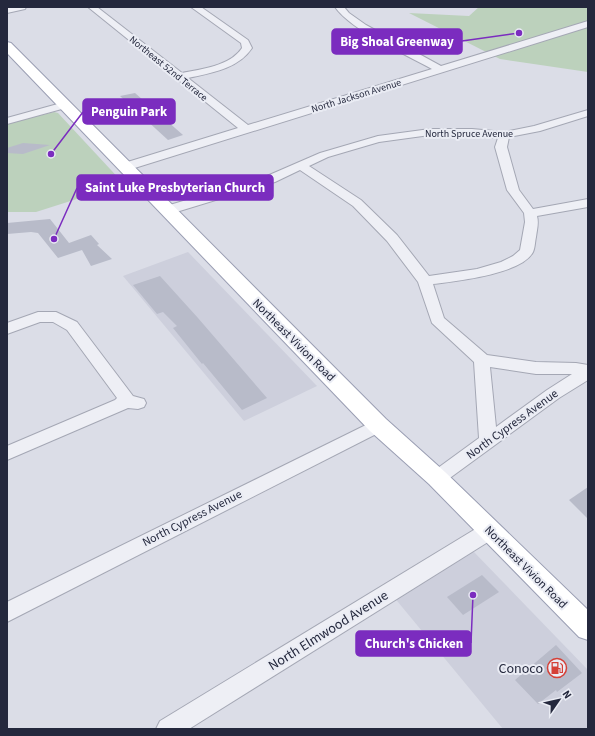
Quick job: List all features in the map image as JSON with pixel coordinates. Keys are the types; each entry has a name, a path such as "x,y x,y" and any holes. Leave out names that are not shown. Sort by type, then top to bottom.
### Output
{"main road":[{"name":"Northeast Vivion Road","path":"7,46 378,424 437,478 588,628"}],"street":[{"path":"7,10 22,7"},
{"name":"Northeast 52nd Terrace","path":"92,7 246,129"},
{"path":"180,77 232,62 244,54 247,46 245,42 195,7"},
{"path":"339,7 346,15 363,27 439,69"},
{"name":"North Jackson Avenue","path":"125,167 588,24"},
{"path":"7,121 65,105"},
{"name":"North Spruce Avenue","path":"168,210 271,179 300,165 355,145 397,135 451,132 504,135 536,129 588,113"},
{"path":"424,281 478,273 506,265 518,259 527,251 532,222 530,213 513,190 500,147 504,135"},
{"path":"300,165 357,203 376,220 392,238 424,281 437,320 482,360 536,368 576,369 588,371"},
{"path":"530,213 588,204"},
{"path":"7,328 38,317 56,317 72,326 125,397 131,402 120,404 7,453"},
{"path":"482,360 488,441"},
{"name":"North Cypress Avenue","path":"437,478 553,394 588,371"},
{"name":"North Cypress Avenue","path":"7,612 378,424"},
{"name":"North Elmwood Avenue","path":"168,729 489,531"}],"shaded area":[{"path":"188,252 317,386 244,421 123,276"},
{"path":"471,549 588,670 588,729 503,729 393,596"}],"green space":[{"path":"479,7 588,7 588,72 500,59 409,13 469,16"},
{"path":"54,112 58,113 124,184 36,212 7,212 7,124"}],"building":[{"path":"135,93 183,135 168,140 120,96"},
{"path":"23,143 50,145 23,154 7,153 7,148"},
{"path":"50,219 69,243 91,235 99,244 97,245 112,259 91,266 82,250 58,258 38,233 31,232 7,234 7,223"},
{"path":"160,276 267,398 242,410 173,328 177,326 163,312 157,314 133,285"},
{"path":"588,487 588,519 569,500"},
{"path":"482,575 499,592 463,615 447,597"},
{"path":"556,645 582,673 538,704 515,680"}],"place":[{"name":"Big Shoal Greenway","path":"519,33"},
{"name":"Penguin Park","path":"51,154"},
{"name":"Saint Luke Presbyterian Church","path":"54,239"},
{"name":"Church's Chicken","path":"473,595"},
{"name":"Conoco","path":"557,668"}]}
